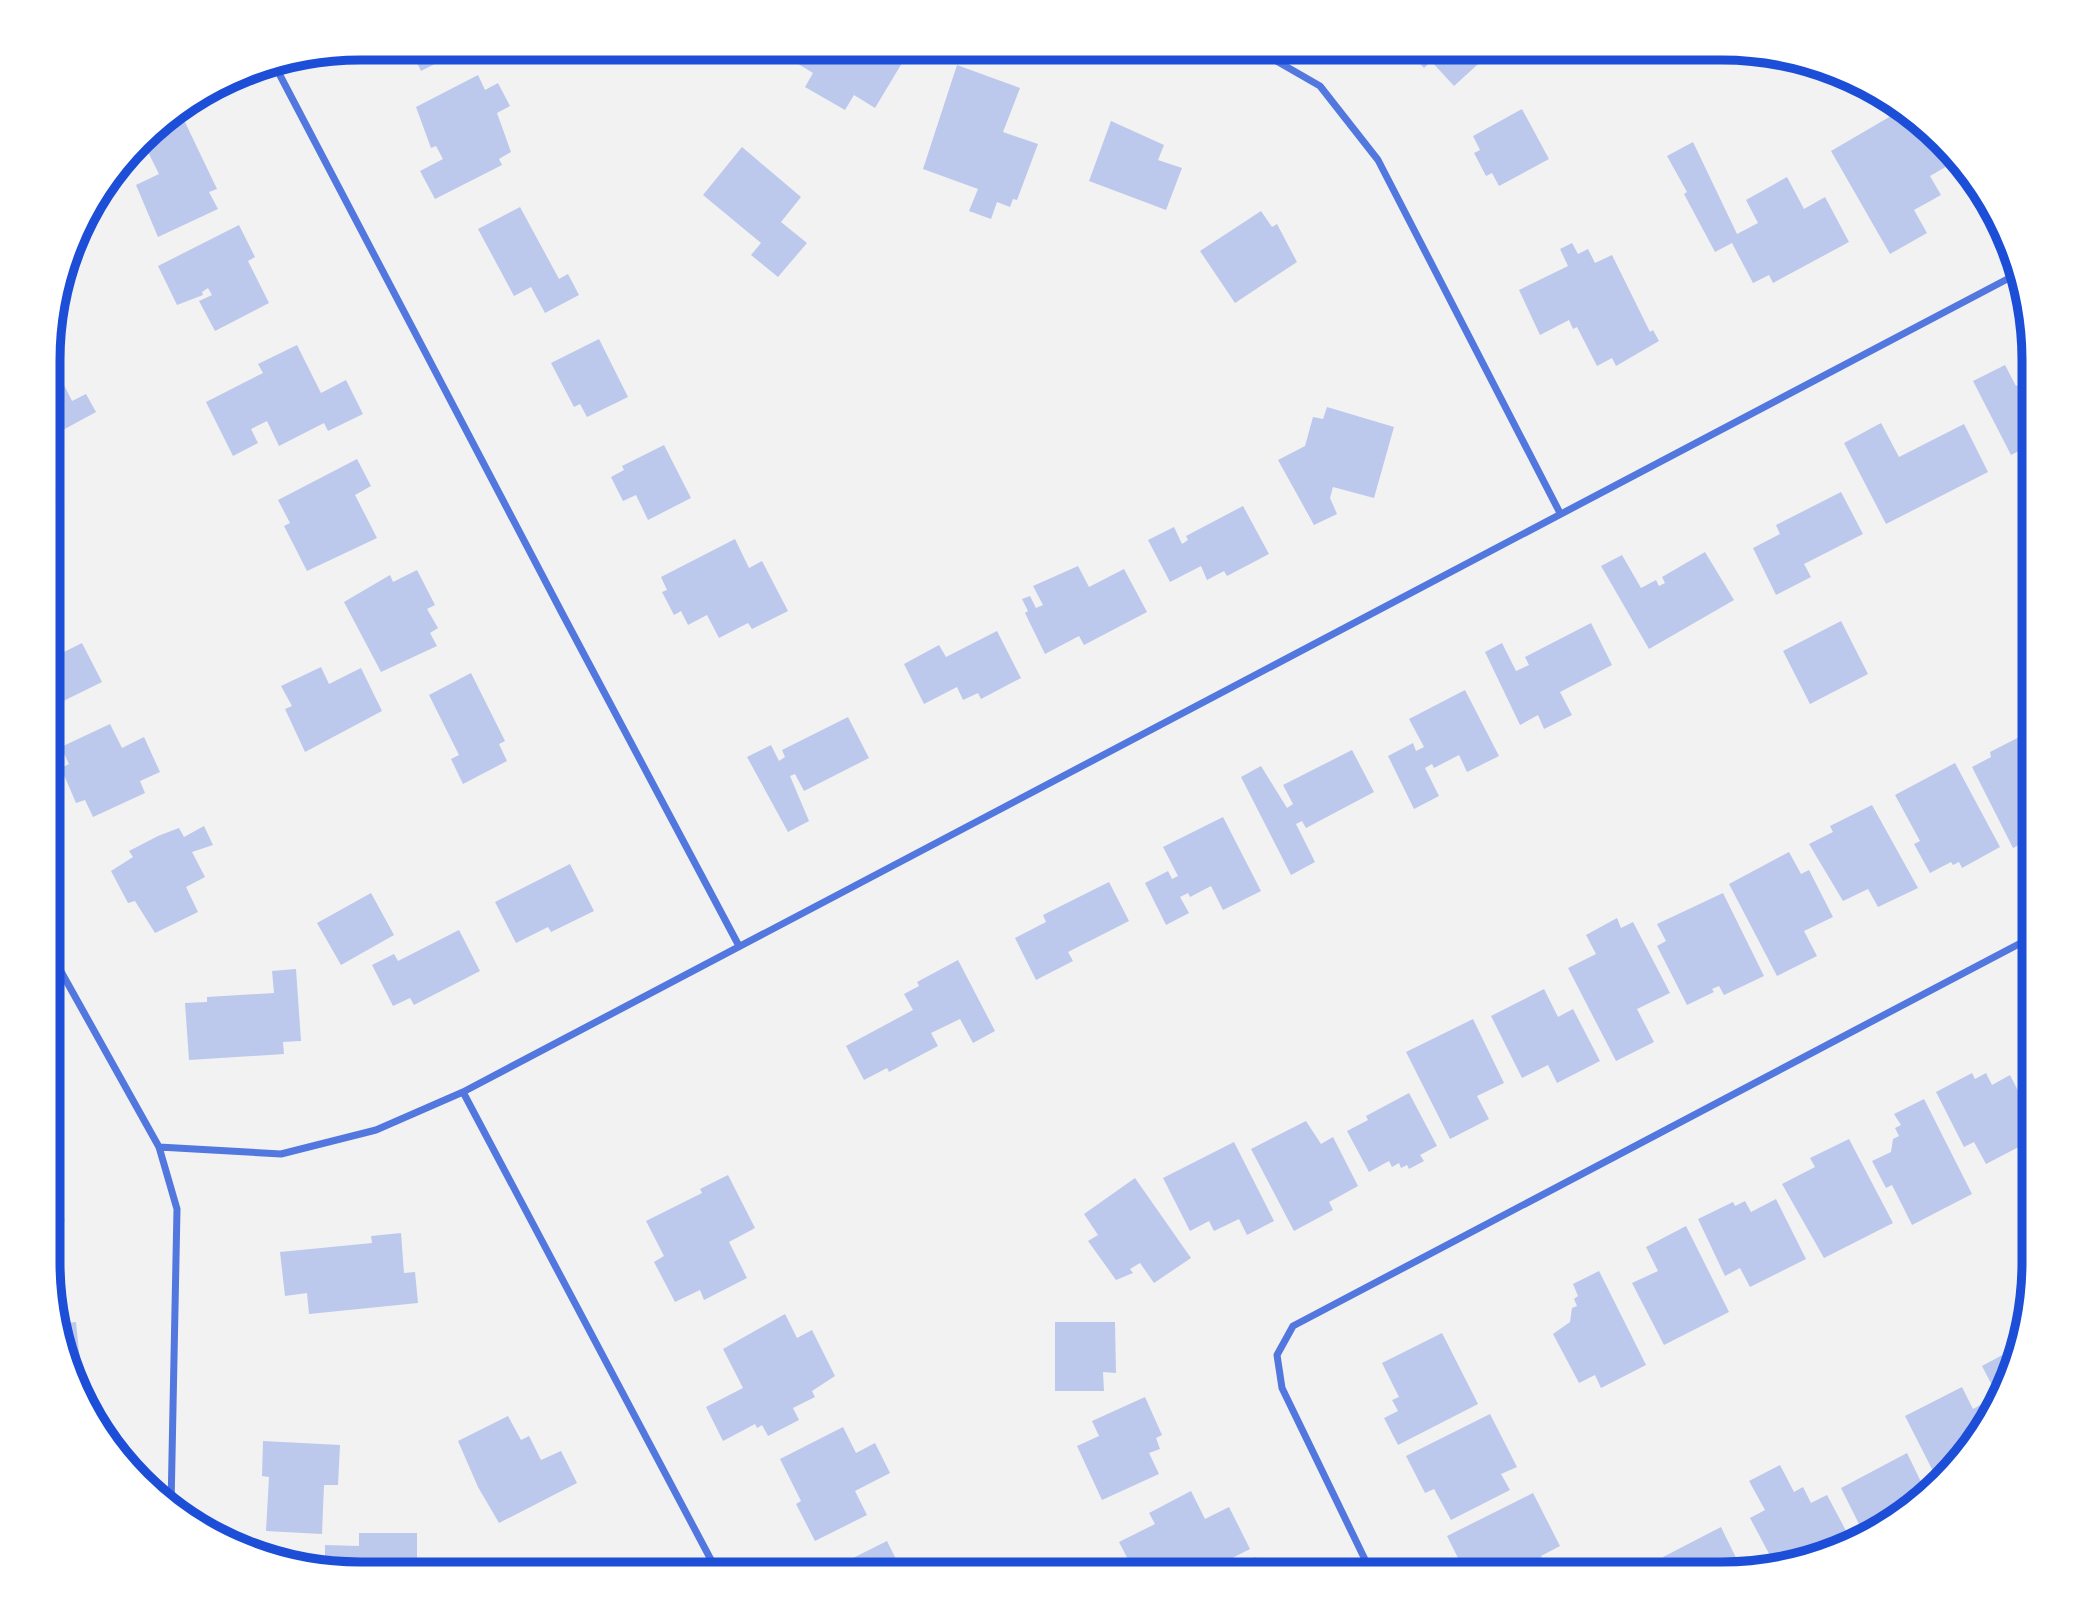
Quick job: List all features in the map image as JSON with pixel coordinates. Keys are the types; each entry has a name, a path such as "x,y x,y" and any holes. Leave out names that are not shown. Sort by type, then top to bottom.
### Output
{"street":[{"path":"1273,59 1320,86 1378,160 1560,513"},
{"path":"278,71 739,946"},
{"path":"159,1147 281,1154 376,1130 463,1092 2011,277"},
{"path":"1365,1562 1282,1388 1277,1355 1293,1326 2022,942"},
{"path":"60,970 159,1147 177,1209 171,1494"},
{"path":"463,1092 712,1562"}],"building":[{"path":"415,59 444,59 421,71"},
{"path":"790,59 904,59 875,108 854,95 845,110 805,87 813,73"},
{"path":"1416,59 1484,59 1454,86 1431,61 1424,68"},
{"path":"957,65 1020,88 1003,132 1038,144 1017,200 1013,199 1010,207 997,202 991,219 969,211 978,189 923,169"},
{"path":"478,75 485,90 498,83 510,106 497,113 511,152 499,159 502,165 435,199 420,171 443,159 436,146 431,148 416,107"},
{"path":"1522,109 1549,159 1499,186 1492,173 1486,176 1474,153 1480,150 1473,136"},
{"path":"1894,114 1920,134 1950,164 1930,176 1941,195 1914,210 1927,233 1890,254 1831,151"},
{"path":"184,120 217,189 209,192 218,209 158,237 136,185 159,174 146,148 173,125"},
{"path":"1111,121 1164,145 1158,160 1182,168 1166,210 1089,181"},
{"path":"1693,142 1737,234 1758,223 1746,200 1787,177 1804,209 1825,197 1849,242 1773,283 1769,275 1753,283 1732,243 1715,252 1667,156"},
{"path":"742,147 801,197 781,222 807,243 778,277 751,255 761,243 703,195"},
{"path":"520,207 559,279 568,274 579,295 545,313 531,287 514,296 478,229"},
{"path":"1261,211 1272,227 1277,224 1297,262 1235,303 1200,251"},
{"path":"239,225 255,257 248,261 269,303 215,331 199,301 212,295 208,288 202,292 203,295 177,305 158,266"},
{"path":"1572,243 1578,254 1588,249 1595,263 1612,255 1650,332 1653,330 1659,341 1616,366 1612,358 1597,366 1577,327 1573,329 1569,320 1540,335 1519,290 1568,266 1560,249"},
{"path":"599,339 628,397 587,417 580,404 574,407 551,363"},
{"path":"297,345 321,393 346,380 363,414 328,431 324,423 279,446 267,421 251,429 258,443 233,456 206,402 263,373 258,364"},
{"path":"2005,365 2016,386 2022,383 2022,450 2011,455 1973,381"},
{"path":"60,379 72,401 86,394 96,412 60,432"},
{"path":"1327,407 1394,427 1374,498 1333,487 1330,498 1337,514 1314,525 1278,460 1305,446 1313,417 1323,419"},
{"path":"1881,423 1899,457 1964,424 1988,472 1886,524 1844,443"},
{"path":"664,445 691,498 648,520 636,495 623,501 611,477 624,470 622,466"},
{"path":"357,459 371,486 355,495 377,538 307,571 284,526 290,523 278,500"},
{"path":"1841,492 1863,534 1804,564 1811,577 1776,595 1753,548 1780,534 1776,525"},
{"path":"1243,506 1269,554 1227,576 1224,571 1207,580 1201,566 1170,582 1148,540 1174,527 1182,544 1188,540 1186,536"},
{"path":"735,539 749,568 762,561 788,611 752,629 748,623 719,638 707,615 688,625 681,611 674,615 662,592 667,590 661,577"},
{"path":"1705,552 1734,600 1649,649 1601,566 1622,555 1641,588 1656,580 1659,586 1665,583 1662,577"},
{"path":"1078,566 1089,587 1124,569 1147,612 1084,645 1079,636 1045,654 1025,613 1028,611 1022,599 1030,596 1036,608 1043,605 1033,586"},
{"path":"417,570 435,605 427,609 438,628 430,633 437,646 381,672 344,602 390,575 393,582"},
{"path":"1841,621 1868,674 1810,704 1783,651"},
{"path":"1591,623 1612,665 1560,692 1572,715 1544,729 1538,715 1520,725 1485,652 1502,643 1516,671 1529,665 1525,657"},
{"path":"997,631 1021,678 981,699 978,693 963,700 957,687 924,704 904,664 939,645 946,657"},
{"path":"82,643 102,682 60,703 60,649 62,653"},
{"path":"321,667 329,684 361,668 382,711 305,752 285,709 292,706 281,686"},
{"path":"471,673 505,741 499,744 507,761 463,784 451,759 459,755 429,695"},
{"path":"1465,690 1499,756 1467,772 1459,755 1434,768 1432,764 1425,768 1439,796 1414,809 1388,756 1413,743 1416,751 1424,747 1409,719"},
{"path":"848,717 869,758 804,791 795,774 790,776 809,821 788,832 747,757 771,745 779,761 785,757 782,750"},
{"path":"110,724 122,748 144,737 160,772 140,781 145,793 93,817 85,800 76,803 61,768 69,764 61,747"},
{"path":"2022,736 2022,843 2013,848 1972,767 1991,757 1990,752"},
{"path":"1352,750 1374,792 1306,828 1302,821 1296,824 1315,862 1291,875 1241,777 1261,766 1287,808 1293,804 1283,785"},
{"path":"1955,763 2000,847 1962,868 1959,862 1953,865 1951,862 1930,873 1914,844 1920,841 1895,795"},
{"path":"1872,805 1918,888 1878,907 1868,889 1843,901 1809,844 1833,832 1830,826"},
{"path":"1223,817 1261,891 1223,910 1211,886 1190,897 1188,893 1180,897 1189,913 1166,925 1145,883 1168,871 1172,879 1178,876 1163,847"},
{"path":"204,826 213,845 192,852 205,877 186,887 198,912 155,933 135,901 128,903 111,871 133,857 129,851 158,836 179,828 184,837"},
{"path":"1789,852 1801,874 1809,870 1833,917 1804,931 1817,956 1777,976 1729,884"},
{"path":"570,864 594,911 551,932 548,927 516,943 495,902"},
{"path":"1109,882 1129,921 1068,952 1073,961 1036,980 1015,938 1046,922 1043,915"},
{"path":"371,893 394,935 341,965 317,923"},
{"path":"1723,893 1764,976 1724,995 1719,986 1712,989 1714,992 1687,1005 1657,946 1666,941 1657,924"},
{"path":"1617,918 1621,928 1633,922 1670,993 1637,1009 1654,1042 1616,1061 1568,968 1596,954 1586,935"},
{"path":"459,930 480,971 414,1005 410,998 393,1006 372,965 394,954 398,961"},
{"path":"958,960 995,1031 973,1043 960,1019 931,1033 938,1046 889,1072 887,1068 864,1080 846,1046 913,1010 904,994 919,986 917,982"},
{"path":"296,969 301,1041 283,1042 284,1054 189,1060 185,1003 207,1002 207,997 274,993 272,971"},
{"path":"1544,989 1558,1017 1573,1009 1600,1061 1557,1083 1548,1065 1522,1078 1491,1016"},
{"path":"1473,1019 1504,1083 1477,1096 1489,1119 1450,1139 1406,1052"},
{"path":"1972,1073 1975,1079 1986,1073 1992,1085 2010,1075 2022,1098 2022,1145 1986,1164 1974,1142 1964,1147 1936,1092"},
{"path":"1409,1093 1437,1146 1420,1155 1424,1161 1409,1169 1407,1165 1401,1168 1399,1163 1392,1167 1389,1161 1369,1172 1347,1131 1368,1120 1366,1116"},
{"path":"1924,1099 1972,1194 1912,1225 1892,1185 1886,1188 1872,1161 1891,1152 1893,1139 1899,1136 1895,1128 1901,1125 1894,1114"},
{"path":"1306,1121 1321,1144 1333,1137 1358,1186 1329,1202 1333,1210 1294,1231 1251,1149"},
{"path":"1849,1139 1893,1223 1824,1258 1782,1184 1815,1167 1810,1158"},
{"path":"1234,1142 1274,1221 1247,1235 1239,1219 1214,1231 1209,1221 1190,1231 1163,1178"},
{"path":"728,1175 755,1228 729,1242 747,1278 704,1300 700,1290 675,1302 654,1262 664,1256 646,1221 702,1193 700,1189"},
{"path":"1135,1178 1191,1258 1154,1283 1140,1263 1130,1269 1133,1273 1116,1280 1088,1241 1098,1235 1084,1214"},
{"path":"1776,1199 1806,1259 1750,1287 1740,1268 1725,1276 1698,1219 1733,1202 1735,1206 1745,1201 1751,1212"},
{"path":"60,1210 65,1221 60,1224"},
{"path":"1686,1226 1729,1312 1664,1345 1632,1283 1658,1271 1646,1247"},
{"path":"401,1233 404,1273 415,1272 418,1303 309,1314 307,1293 285,1296 280,1252 372,1243 371,1236"},
{"path":"1599,1271 1646,1365 1601,1388 1595,1375 1579,1383 1553,1334 1570,1322 1572,1308 1577,1306 1574,1299 1578,1296 1573,1284"},
{"path":"785,1314 797,1338 812,1330 835,1376 812,1391 815,1397 793,1408 799,1420 768,1436 762,1425 757,1428 755,1424 723,1441 706,1407 743,1388 723,1349"},
{"path":"76,1322 81,1374 75,1358 66,1323"},
{"path":"1055,1322 1115,1322 1116,1373 1103,1372 1104,1391 1055,1391"},
{"path":"1442,1333 1478,1404 1398,1445 1384,1418 1398,1411 1392,1400 1399,1397 1382,1363"},
{"path":"2009,1352 1994,1389 1982,1366"},
{"path":"1962,1387 1973,1409 1984,1403 1985,1405 1972,1428 1935,1474 1905,1416"},
{"path":"1145,1397 1162,1435 1156,1438 1160,1449 1149,1453 1159,1474 1102,1500 1077,1446 1099,1436 1092,1421"},
{"path":"1490,1414 1517,1467 1501,1474 1510,1490 1451,1520 1434,1489 1425,1493 1406,1456"},
{"path":"508,1416 521,1440 529,1436 541,1460 561,1451 577,1483 499,1523 478,1487 458,1441"},
{"path":"843,1427 856,1453 875,1443 890,1473 855,1491 867,1515 815,1541 796,1504 801,1501 780,1459"},
{"path":"263,1441 340,1445 338,1485 324,1485 322,1534 266,1531 269,1477 262,1476"},
{"path":"1907,1453 1922,1485 1889,1511 1861,1528 1841,1488"},
{"path":"1780,1465 1794,1492 1803,1487 1811,1503 1827,1495 1848,1534 1819,1546 1771,1557 1750,1518 1765,1510 1749,1481"},
{"path":"1191,1491 1205,1519 1229,1507 1250,1549 1225,1562 1129,1562 1119,1542 1155,1524 1149,1513"},
{"path":"1533,1493 1560,1546 1541,1556 1544,1562 1460,1562 1447,1536"},
{"path":"1721,1527 1738,1561 1666,1562 1663,1557"},
{"path":"359,1533 417,1533 417,1562 325,1559 325,1545 359,1546"},
{"path":"887,1541 898,1562 845,1562"},
{"path":"1256,1557 1258,1562 1245,1562"}]}
